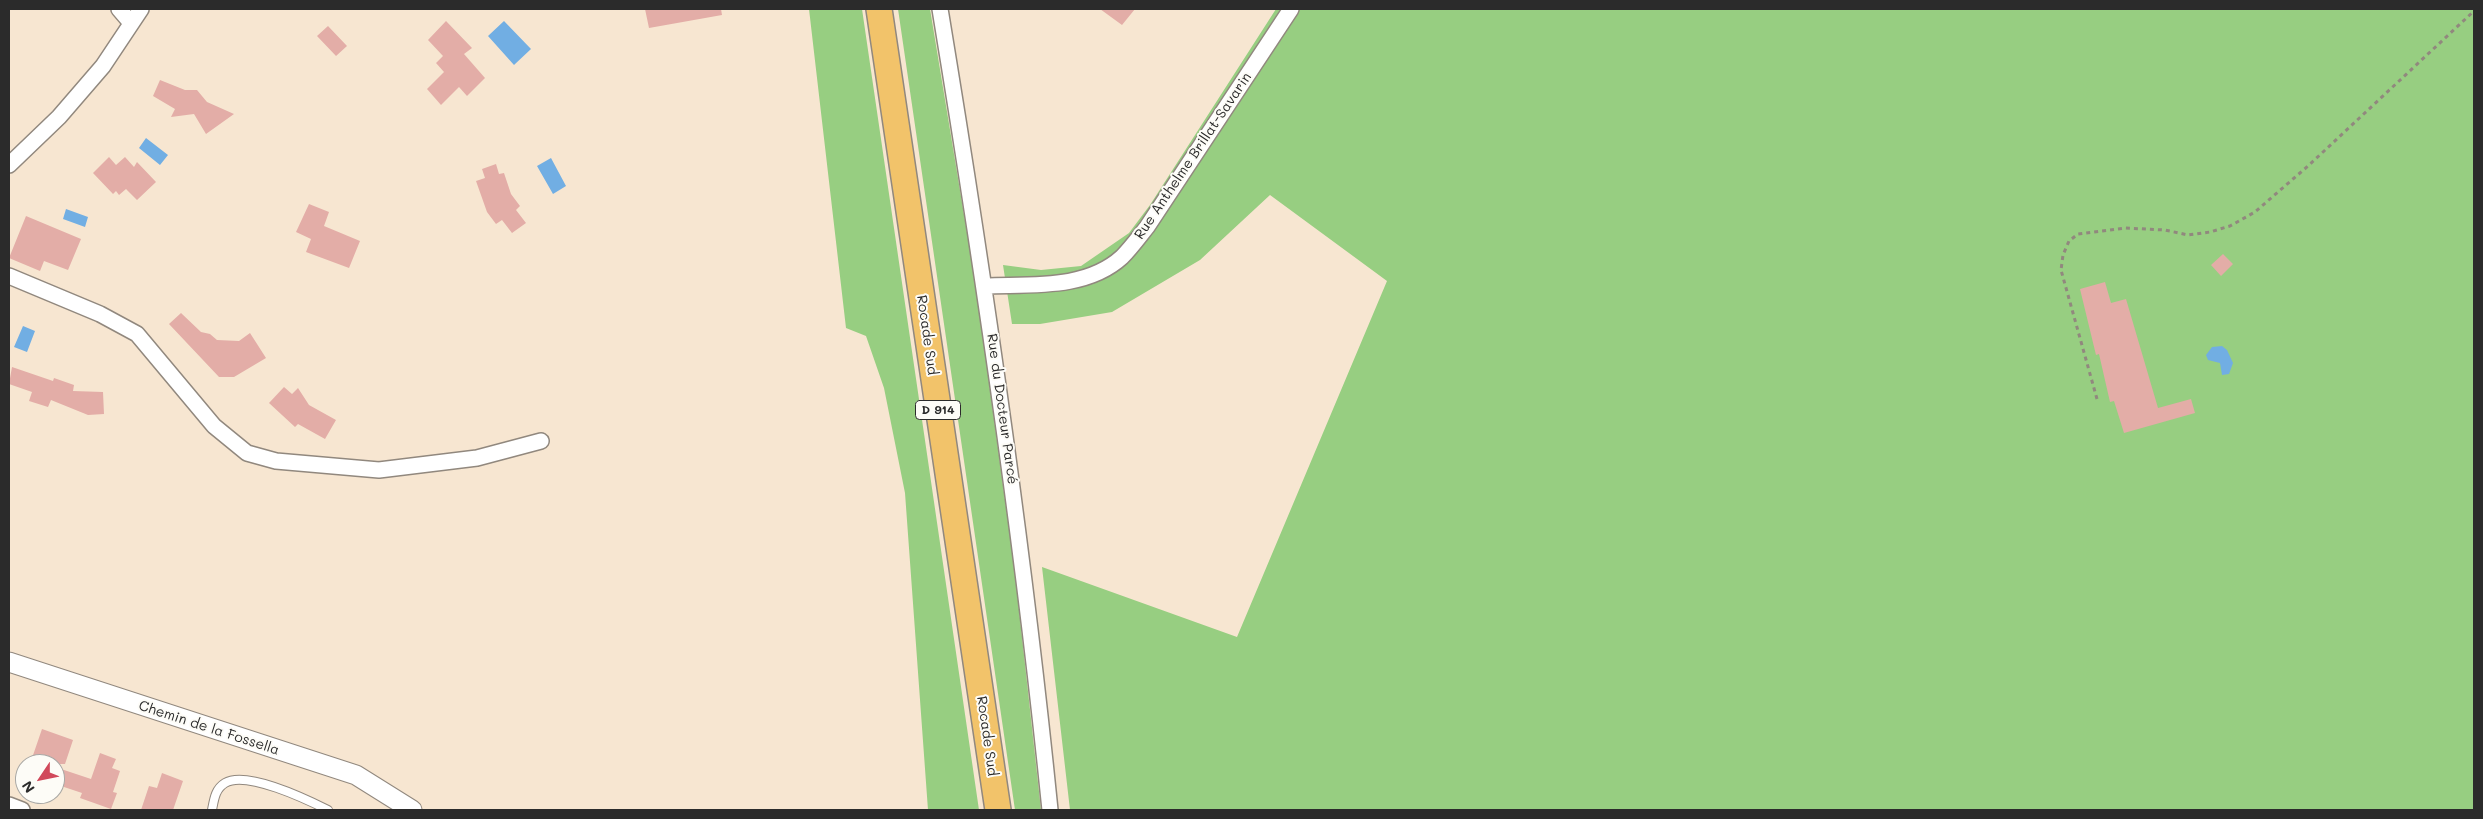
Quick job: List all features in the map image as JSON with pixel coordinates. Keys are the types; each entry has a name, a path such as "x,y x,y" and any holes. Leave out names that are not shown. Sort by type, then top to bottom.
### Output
{"main road":[{"name":"Rocade Sud","path":"878,9 998,810"}],"street":[{"path":"119,9 131,23"},
{"path":"9,165 59,117 103,66 141,9"},
{"name":"Rue du Docteur Parcé","path":"940,9 985,286 1024,572 1050,810"},
{"name":"Rue Anthelme Brillat-Savarin","path":"985,286 1061,283 1094,274 1122,258 1147,227 1291,9"},
{"path":"9,276 100,314 137,334 214,426 247,454 276,461 379,470 477,458 541,441"},
{"name":"Chemin de la Fossella","path":"9,662 356,775 409,809"},
{"path":"9,805 22,810"}],"lane":[{"path":"212,810 217,791 225,782 238,780 267,784 301,796 328,810"}],"path":[{"path":"2097,399 2061,270 2063,255 2069,242 2078,234 2124,228 2165,230 2188,235 2210,232 2230,226 2255,212 2308,166 2474,12"}],"green space":[{"path":"809,9 862,9 979,810 928,810 905,493 884,388 866,336 846,328"},
{"path":"898,9 930,9 976,287 1015,573 1041,810 1015,810"},
{"path":"1276,9 2474,9 2474,810 1070,810 1042,567 1237,637 1387,281 1270,195 1200,260 1112,312 1040,324 1012,324 1003,265 1041,270 1081,266 1129,233 1150,205"}],"water":[{"path":"504,21 531,49 514,65 488,36"},
{"path":"146,138 168,155 160,165 139,148"},
{"path":"551,158 566,186 553,194 537,166"},
{"path":"66,209 88,217 85,227 63,219"},
{"path":"23,326 35,331 27,352 14,347"},
{"path":"2222,346 2227,350 2233,363 2229,374 2222,375 2220,363 2208,360 2206,355 2212,347"}],"building":[{"path":"645,9 721,9 722,15 649,28"},
{"path":"1100,9 1135,9 1122,25"},
{"path":"446,21 472,48 464,54 485,78 467,96 459,87 441,105 427,89 444,72 436,63 443,56 428,40"},
{"path":"328,26 347,46 336,56 317,36"},
{"path":"160,80 185,90 197,90 207,102 234,114 206,134 194,114 171,117 175,109 153,96"},
{"path":"109,157 116,165 125,157 134,167 137,162 156,182 137,200 126,189 119,195 116,191 113,194 93,173"},
{"path":"496,164 499,174 504,173 511,194 520,206 516,210 526,223 512,233 502,220 496,224 487,212 476,181 485,178 482,169"},
{"path":"309,204 329,212 324,226 360,241 349,268 306,252 311,239 296,232"},
{"path":"26,216 81,239 68,270 44,261 40,271 9,258"},
{"path":"2223,254 2233,264 2221,276 2211,265"},
{"path":"2105,282 2111,303 2126,299 2158,408 2191,399 2195,413 2124,433 2114,401 2110,402 2099,354 2096,355 2080,289"},
{"path":"181,313 201,332 210,334 217,340 239,341 250,333 266,358 234,377 219,377 169,324"},
{"path":"12,367 53,381 54,378 74,385 73,391 103,392 104,414 88,415 51,400 48,407 29,401 32,392 9,384"},
{"path":"284,387 292,394 298,388 309,405 336,420 325,439 298,424 295,427 269,403"},
{"path":"42,729 73,740 65,764 65,754 33,754"},
{"path":"100,753 116,759 112,768 120,771 113,792 117,793 111,809 80,798 82,793 65,787 65,770 91,779"},
{"path":"162,773 183,781 173,810 141,810 149,786 157,788"}]}
